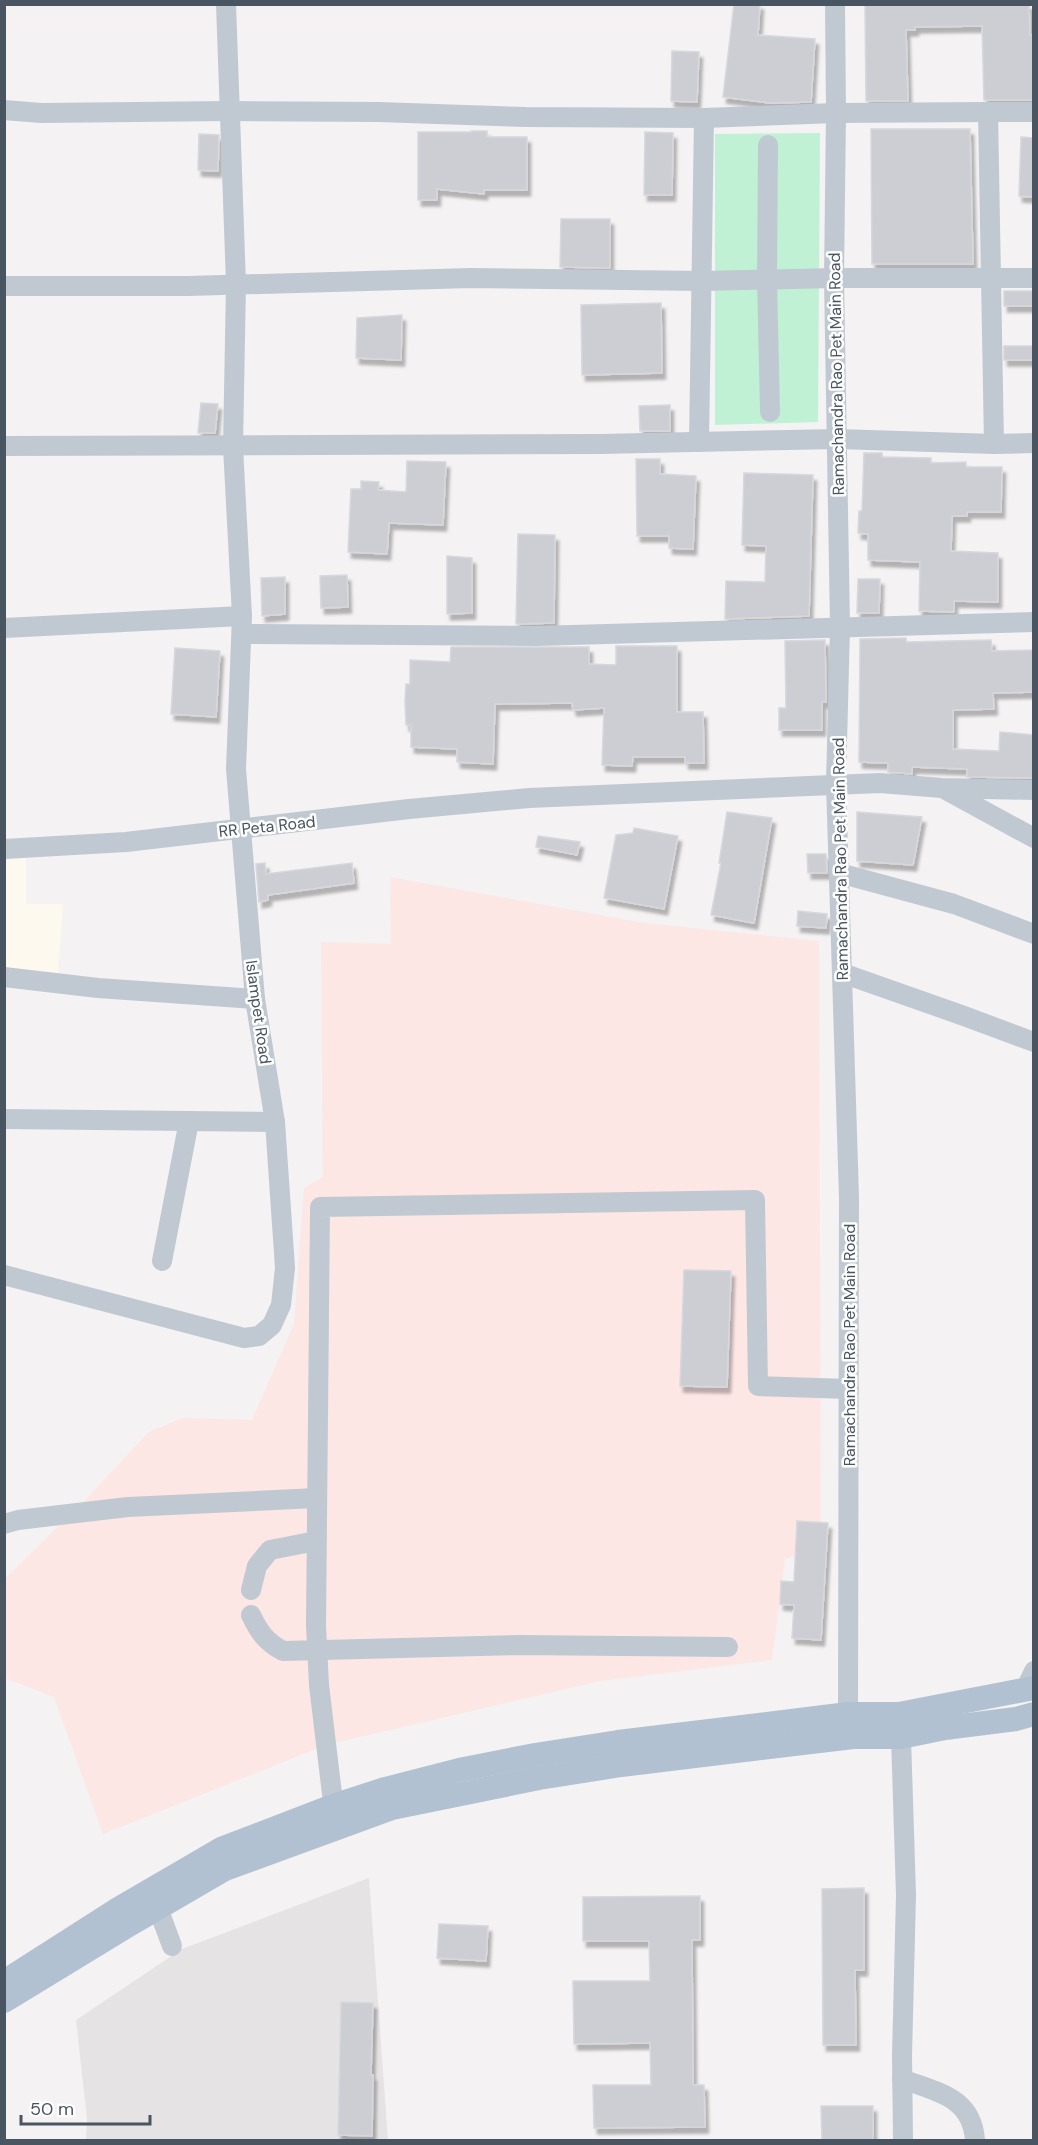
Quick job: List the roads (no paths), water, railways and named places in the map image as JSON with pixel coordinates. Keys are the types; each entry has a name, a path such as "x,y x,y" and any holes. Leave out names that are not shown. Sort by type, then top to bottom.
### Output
{"main road":[{"path":"626,1753 848,1714 899,1714 1031,1683"},
{"path":"4,2001 225,1869 335,1817 385,1789 459,1770 535,1755 626,1753 853,1737 901,1737 945,1728 1016,1719 1034,1714"},
{"path":"4,1982 118,1909 221,1849 335,1817"}],"street":[{"name":"Islampet Road","path":"4,1275 244,1338 259,1336 272,1324 281,1305 285,1268 275,1122 255,999 236,769 242,625 233,447 236,284 226,4"},
{"name":"Ramachandra Rao Pet Main Road","path":"835,4 834,278 840,626 836,784 849,1198 848,1714"},
{"path":"4,110 41,113 378,112 526,117 704,118 836,113 1034,111"},
{"path":"988,112 994,444"},
{"path":"699,442 704,118"},
{"path":"768,145 767,279 770,412"},
{"path":"4,286 236,284 471,278 703,281 834,278 1034,278"},
{"path":"4,446 233,447 837,439 994,444 1034,443"},
{"path":"4,628 242,625 536,636 1034,622"},
{"name":"RR Peta Road","path":"4,849 126,842 410,809 529,798 880,783 942,788 1034,790"},
{"path":"942,788 1034,838"},
{"path":"839,873 954,904 1034,934"},
{"path":"842,973 1034,1042"},
{"path":"4,977 98,988 255,999"},
{"path":"4,1119 275,1122"},
{"path":"162,1261 189,1121"},
{"path":"335,1817 317,1650 316,1498 320,1207 755,1200 758,1386 849,1389"},
{"path":"4,1524 18,1520 128,1507 316,1498"},
{"path":"251,1590 257,1566 270,1550 316,1541"},
{"path":"251,1616 260,1633 272,1645 283,1651 519,1645 728,1647"},
{"path":"901,1737 906,1895 903,2140"},
{"path":"158,1908 172,1946"},
{"path":"902,2079 941,2093 965,2108 974,2126 975,2140"}]}
